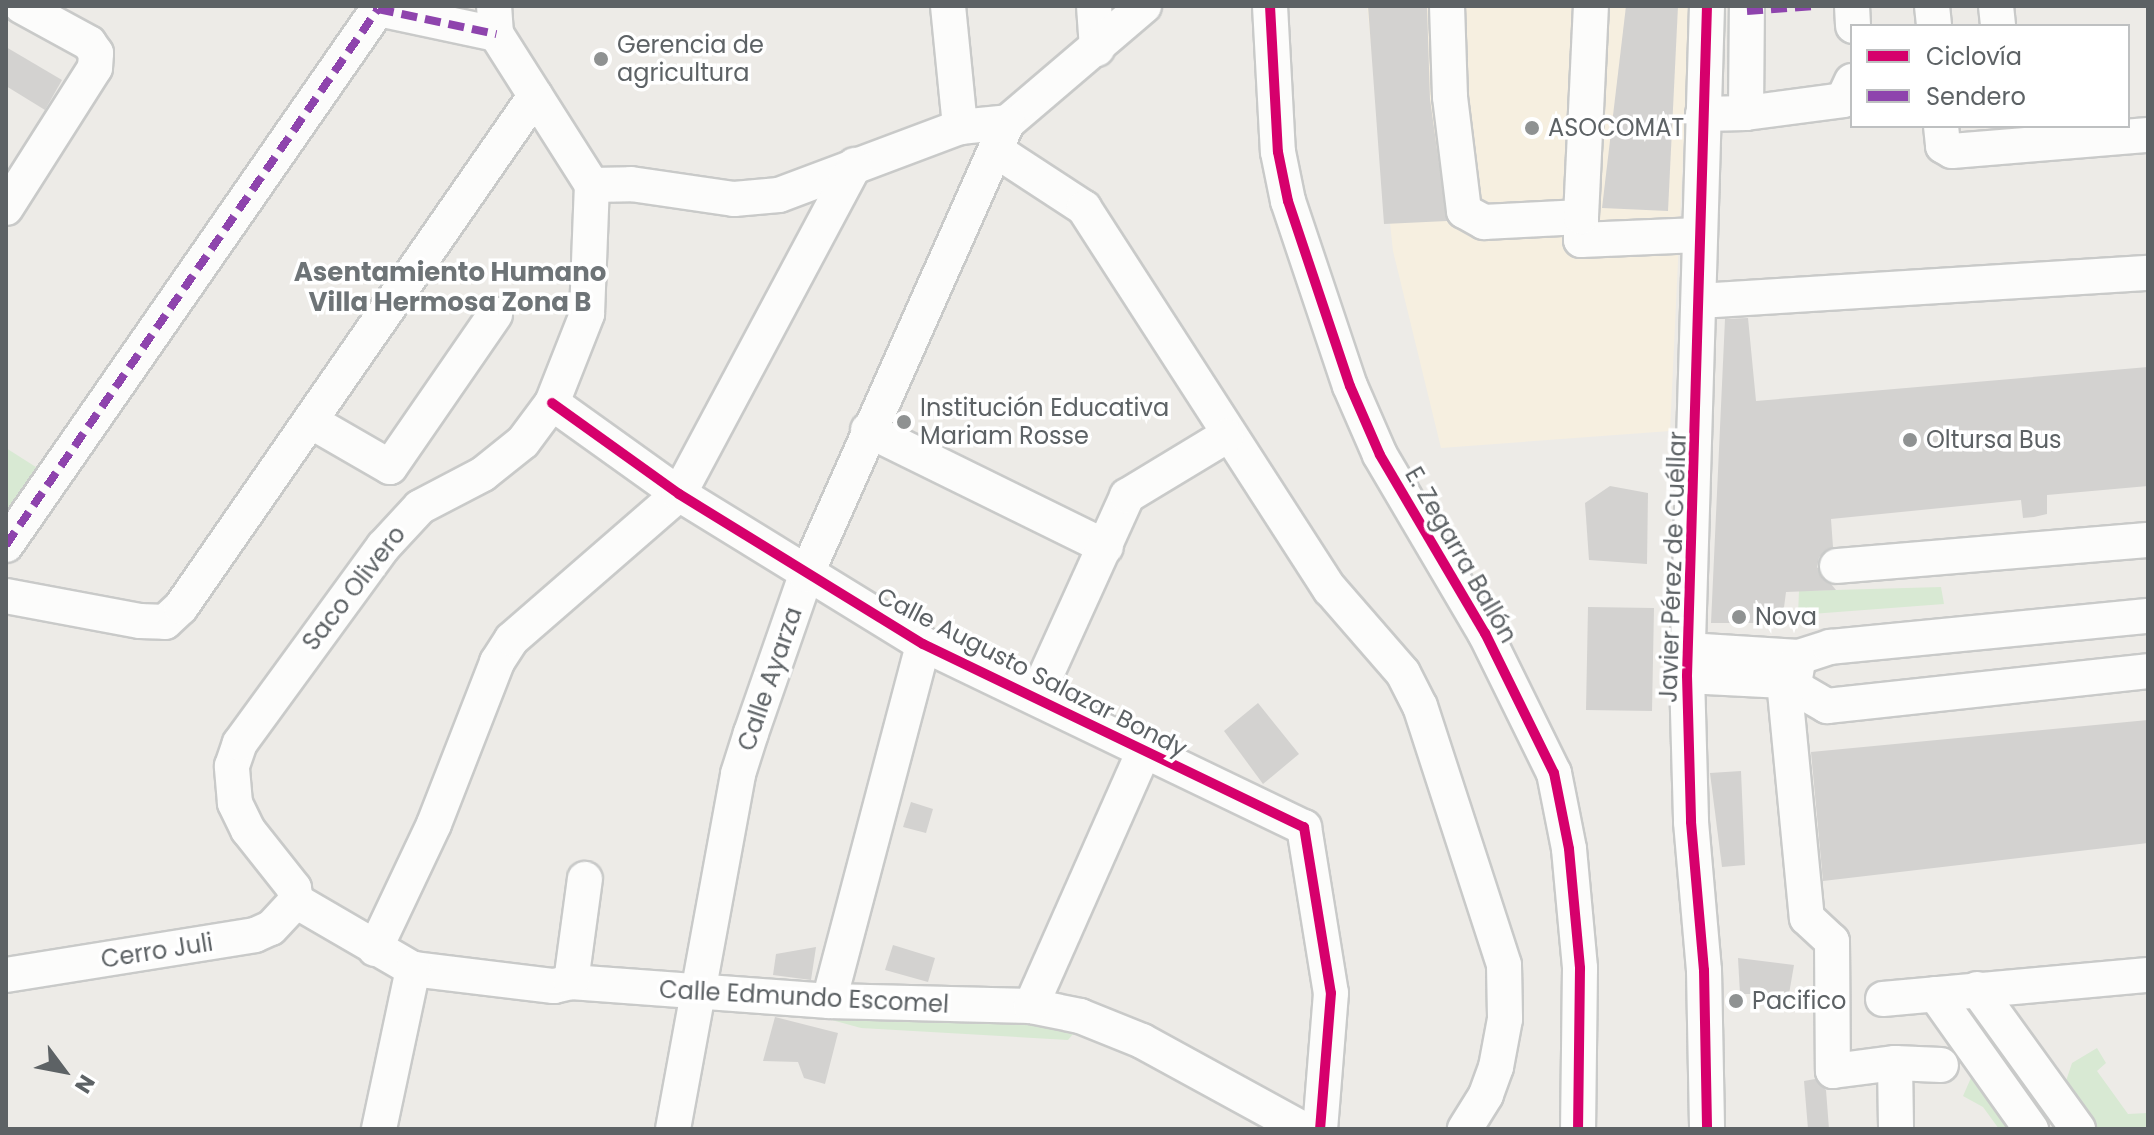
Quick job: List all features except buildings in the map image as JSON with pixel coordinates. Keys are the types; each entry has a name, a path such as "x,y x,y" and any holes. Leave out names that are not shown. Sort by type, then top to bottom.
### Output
{"street":[{"path":"6,208 95,68 96,53 89,43 21,6"},
{"path":"948,6 960,127"},
{"path":"1094,6 1097,49"},
{"path":"1002,136 1144,6"},
{"name":"E. Zegarra Ballón","path":"1270,6 1278,152 1288,201 1350,386 1380,455 1485,633 1554,773 1569,849 1580,968 1583,1052 1578,1129"},
{"path":"1447,6 1450,97 1464,211 1484,222 1581,217"},
{"path":"1591,6 1581,240 1699,235"},
{"name":"Javier Pérez de Cuéllar","path":"1707,6 1687,663 1691,822 1704,970 1707,1129"},
{"path":"1746,113 1747,6"},
{"path":"6,545 378,9 495,20 535,96 592,185 631,184 734,199 779,195 960,127 1002,136 1084,208 1226,436 1330,589 1403,673 1420,706 1504,965 1505,1019 1496,1067 1486,1095 1465,1129"},
{"path":"1703,114 1746,113 1843,100 1850,85"},
{"path":"6,596 165,622 181,607 535,96"},
{"path":"1941,128 1943,146 1952,151 2009,134 2148,135"},
{"name":"Calle Ayarza","path":"673,1129 695,994 738,774 806,575 868,430 1002,136"},
{"path":"375,949 434,824 497,662 512,639 679,494 855,165"},
{"name":"Saco Olivero","path":"296,901 294,888 248,830 235,803 232,766 240,743 383,547 420,507 506,457 552,403 587,314 592,185"},
{"path":"1700,301 2148,273"},
{"path":"312,422 390,467 495,315"},
{"name":"Calle Augusto Salazar Bondy","path":"552,403 679,494 806,575 923,644 1036,697 1143,753 1304,827 1331,993 1320,1129"},
{"path":"868,430 1110,534"},
{"path":"1036,697 1127,496 1226,436"},
{"path":"1837,566 2148,540"},
{"path":"1792,674 1830,647 2148,616"},
{"path":"829,1001 923,644"},
{"path":"1687,663 1792,674 1827,706 2148,671"},
{"path":"1792,674 1807,918 1832,941 1833,1071 1895,1063 1941,1065"},
{"path":"1031,1006 1143,753"},
{"path":"571,982 585,879"},
{"name":"Calle Edmundo Escomel","path":"296,901 413,969 554,986 571,982 695,994 829,1001 1031,1006 1080,1016 1142,1041 1303,1129"},
{"name":"Cerro Juli","path":"6,975 255,935 271,928 296,901"},
{"path":"379,1129 413,969"},
{"path":"1883,999 2148,975"},
{"path":"1977,989 2078,1129"},
{"path":"1935,994 2031,1129"},
{"path":"1895,1063 1896,1129"}],"shaded area":[{"name":"ASOCOMAT","path":"1367,6 1690,6 1670,431 1441,448 1393,251"}],"green space":[{"path":"6,448 39,469 6,518"},
{"path":"1941,587 1944,604 1798,615 1799,591"},
{"path":"799,1011 872,1011 1078,1028 1068,1040 861,1028"},
{"path":"2097,1048 2106,1063 2097,1071 2128,1114 2148,1113 2148,1129 2091,1129 2065,1084 2072,1063"},
{"path":"1974,1071 2023,1129 1999,1129 1983,1107 1963,1096"}],"marked path":[{"path":"1747,11 1815,6"},
{"path":"6,545 378,9 496,34"}],"cycle path":[{"path":"1270,6 1278,152 1288,201 1350,386 1380,455 1485,633 1554,773 1569,849 1580,968 1578,1129"},
{"path":"1707,6 1687,676 1691,822 1704,970 1707,1129"},
{"path":"552,403 679,494 923,644 1304,827 1331,993 1320,1129"}],"place":[{"name":"Gerencia de agricultura","path":"601,59"},
{"name":"ASOCOMAT","path":"1532,128"},
{"name":"Institución Educativa Mariam Rosse","path":"904,422"},
{"name":"Oltursa Bus","path":"1910,440"},
{"name":"Nova","path":"1739,617"},
{"name":"Pacifico","path":"1736,1001"}],"district":[{"name":"Asentamiento Humano Villa Hermosa Zona B","path":"450,288"}]}
